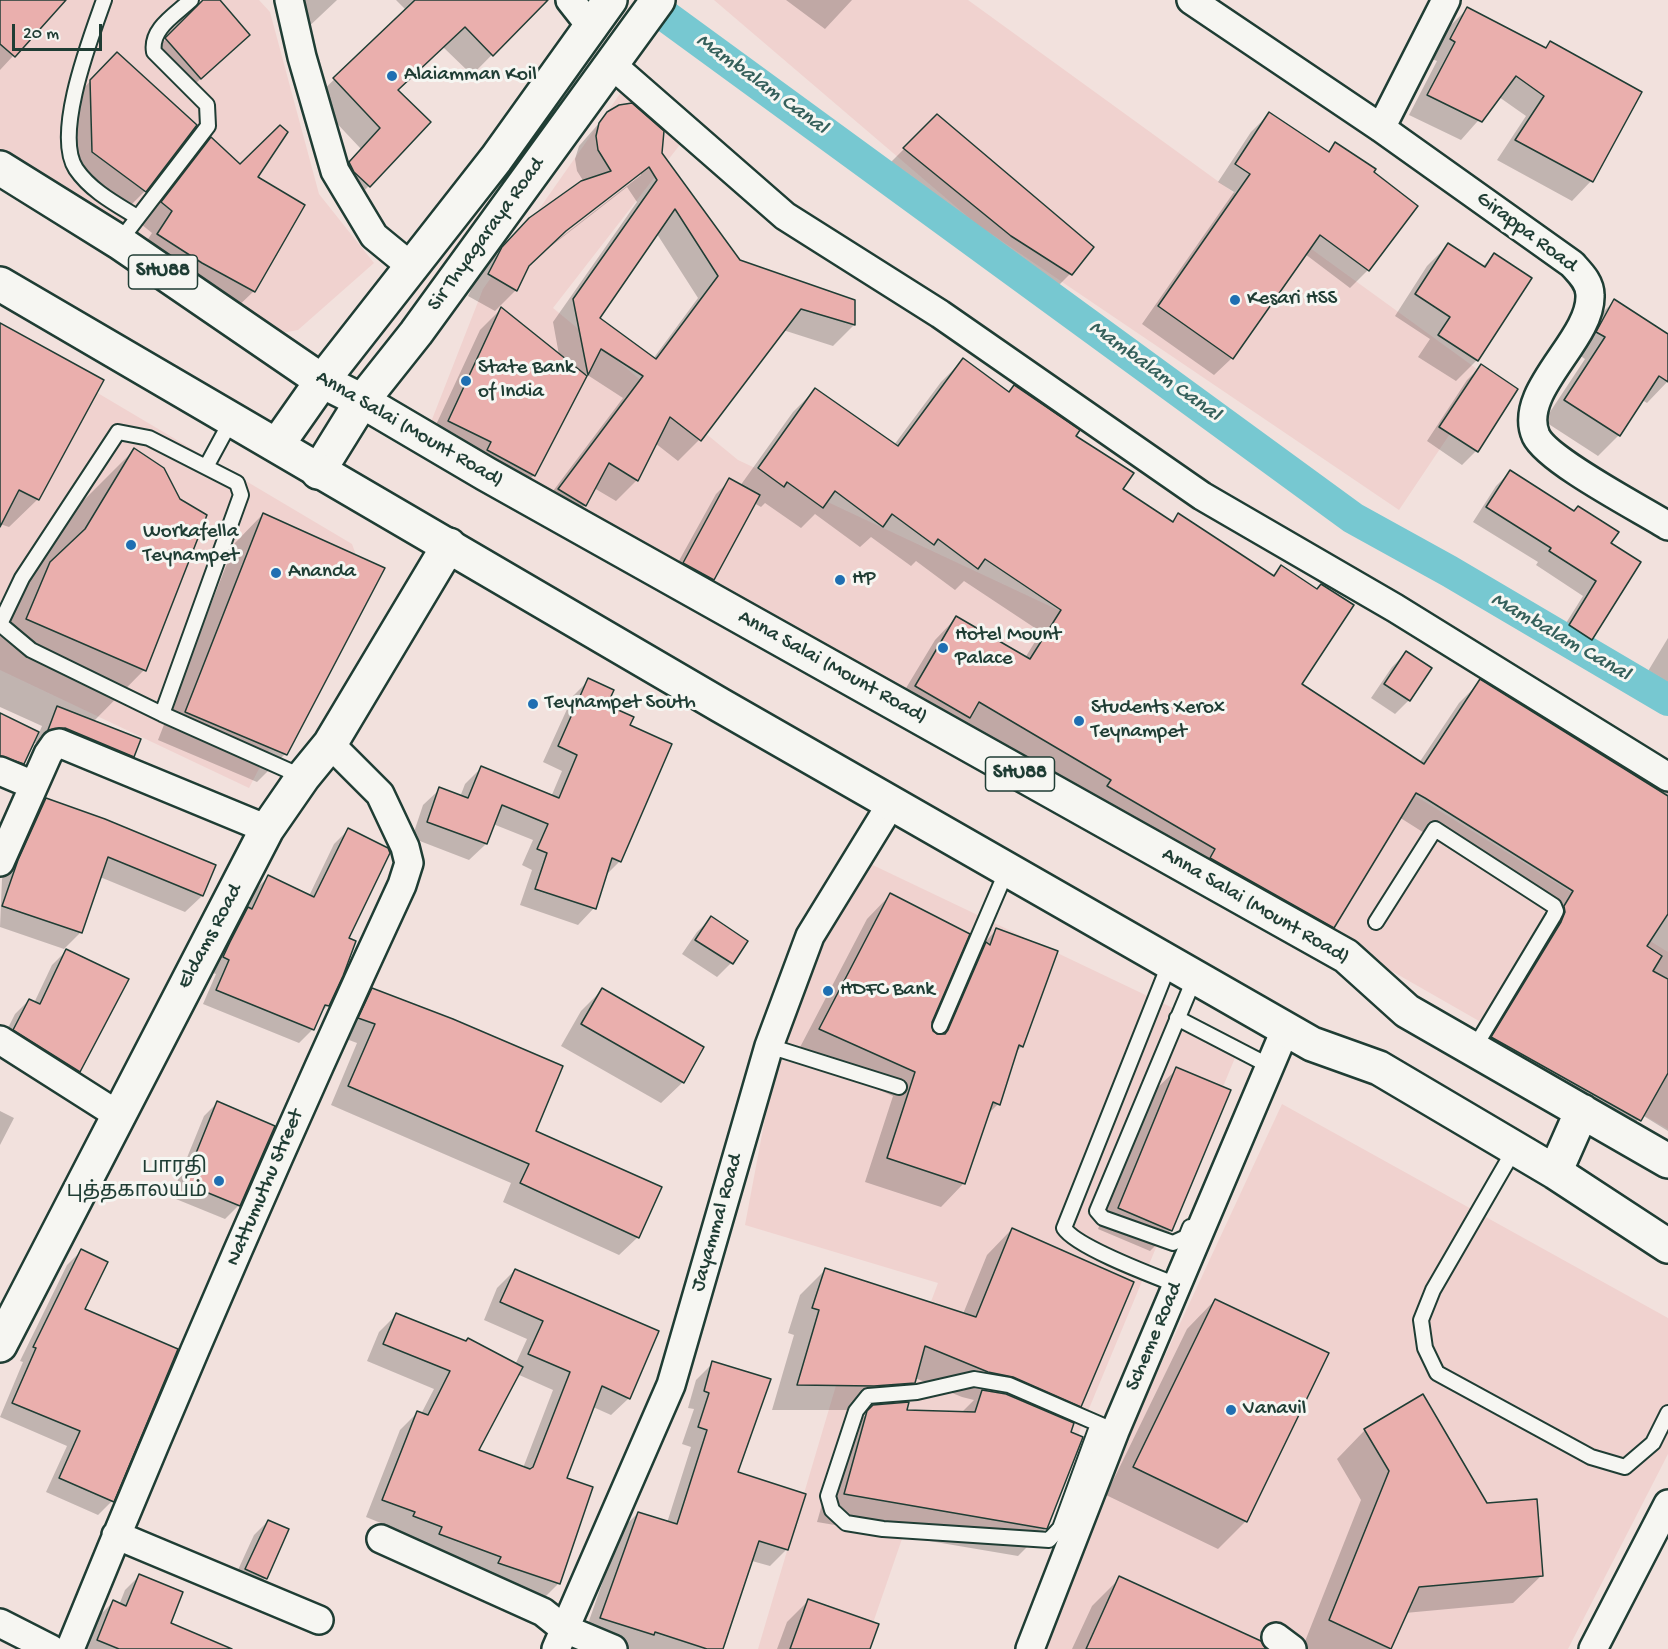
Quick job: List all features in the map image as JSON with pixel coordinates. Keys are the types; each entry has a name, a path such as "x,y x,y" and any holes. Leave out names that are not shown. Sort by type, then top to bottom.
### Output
{"main road":[{"name":"Sir Thyagaraya Road","path":"277,445 322,381 413,268 592,28 610,0"},
{"name":"Sir Thyagaraya Road","path":"318,472 362,401 416,333 658,0"},
{"name":"Anna Salai (Mount Road)","path":"0,168 128,229 322,381 362,401 516,491 1346,956 1407,1011 1668,1161"},
{"path":"0,284 232,418 318,472 449,545 891,804 1312,1044 1379,1068 1514,1150 1555,1172 1668,1246"},
{"name":"Eldams Road","path":"0,1345 267,829 303,777 330,744 449,545"},
{"path":"1555,1172 1582,1111"}],"street":[{"path":"289,0 302,57 336,171 374,236 413,268"},
{"path":"570,0 592,28"},
{"name":"Girappa Road","path":"1191,0 1381,128 1572,264 1585,278 1591,294 1588,315 1537,399 1533,416 1536,436 1554,456 1668,526"},
{"path":"1381,128 1446,0"},
{"path":"611,64 785,216 940,314 1202,496 1395,608 1668,777"},
{"path":"0,862 33,785 55,744 65,744 267,829"},
{"name":"Nattumuthu Street","path":"70,1649 116,1535 336,1028 402,885 409,863 405,847 380,794 330,744"},
{"path":"0,771 33,785"},
{"name":"Jayammal Road","path":"559,1638 671,1385 769,1046 810,936 891,804"},
{"name":"Scheme Road","path":"1030,1649 1106,1428 1177,1284 1282,1026"},
{"path":"0,1040 118,1114"},
{"path":"1593,1649 1668,1504"},
{"path":"116,1535 319,1620"},
{"path":"381,1539 543,1612 559,1638 613,1649"},
{"path":"0,1623 51,1649"}],"lane":[{"path":"105,0 75,86 69,135 75,168 128,229 208,126 207,105 154,52 152,41 155,33 191,0"},
{"path":"206,467 232,418"},
{"path":"162,714 241,495 237,483 206,467 148,438 118,432 22,578 0,624 32,650 162,714 303,777"},
{"path":"1376,922 1435,829 1554,906 1556,911 1553,917 1473,1050"},
{"path":"940,1026 1007,870"},
{"path":"1182,970 1177,1018 1097,1211 1103,1218 1173,1243 1186,1237 1258,1060 1282,1026"},
{"path":"1177,1284 1138,1270 1073,1237 1064,1227 1182,970"},
{"path":"1177,1018 1258,1060"},
{"path":"769,1046 899,1087"},
{"path":"1514,1150 1433,1290 1420,1320 1425,1348 1437,1373 1591,1457 1625,1467 1653,1443 1668,1413"},
{"path":"974,1379 1009,1385 1106,1428 1060,1528 1049,1540 883,1529 846,1523 832,1510 828,1496 856,1411 868,1396 916,1392 974,1379"}],"shaded area":[{"path":"0,0 259,0 270,12 319,194 374,263 298,330 260,337 0,178"},
{"name":"Kesari HSS","path":"714,0 968,0 1488,377 1399,510 975,223"},
{"path":"624,88 689,133 553,308 738,460 1291,719 1668,952 1668,1129 431,422 483,289"},
{"path":"0,335 352,544 362,571 249,788 0,670"},
{"path":"858,858 1242,1041 1031,1548 903,1536 864,1649 758,1649 837,1382 903,1376 938,1283 745,1225 784,1017"},
{"path":"1282,1104 1668,1318 1668,1454 1568,1649 1040,1649 1118,1457"}],"building":[{"path":"0,0 66,0 15,57 0,44"},
{"path":"203,0 220,0 250,35 201,79 165,38"},
{"path":"415,0 548,0 493,56 465,27 398,90 431,122 370,187 354,172 349,162 380,128 333,78"},
{"path":"1467,7 1546,48 1550,41 1642,92 1593,182 1515,140 1544,96 1516,76 1482,122 1427,95 1455,42 1450,39"},
{"path":"117,52 197,125 146,192 92,152 90,80"},
{"path":"632,103 664,131 662,153 740,260 855,300 855,325 801,309 701,441 670,417 638,481 609,463 586,506 558,489 643,376 601,349 588,375 573,299 657,180 649,167 566,231 529,266 517,291 488,274 502,247 529,218 581,181 611,171 598,150 596,136 599,123 607,112 619,105","holes":["675,209 718,276 656,359 600,318"]},
{"path":"1269,112 1329,152 1335,142 1376,169 1374,172 1418,206 1369,271 1320,235 1233,359 1158,306 1250,174 1235,164"},
{"path":"937,114 1094,247 1072,275 1011,236 903,148"},
{"path":"280,125 288,132 258,177 305,205 255,292 202,263 157,234 172,211 161,202 211,137 240,164"},
{"path":"1448,243 1485,267 1494,253 1532,278 1478,361 1438,335 1450,317 1415,294"},
{"path":"1614,299 1668,334 1668,382 1659,376 1620,436 1564,400 1605,337 1596,332"},
{"path":"501,307 587,376 535,476 487,450 491,442 448,421"},
{"path":"0,323 104,380 39,500 19,490 0,527"},
{"path":"963,358 1009,392 1014,385 1080,430 1076,436 1134,473 1123,489 1173,522 1178,513 1274,576 1281,565 1317,589 1321,584 1354,605 1302,684 1424,764 1480,679 1668,796 1668,914 1647,946 1662,956 1653,971 1668,979 1668,1073 1641,1121 1491,1037 1561,922 1565,912 1564,906 1573,891 1425,798 1416,793 1334,928 1210,858 1215,849 1107,786 1111,780 979,702 970,718 915,686 956,616 1030,659 1061,610 985,559 978,569 938,539 934,545 892,514 883,527 835,491 823,508 787,482 784,487 758,468 815,388 898,446"},
{"path":"1481,364 1518,389 1478,452 1439,427"},
{"name":"Workafella Teynampet","path":"134,448 164,468 180,499 207,515 146,671 26,619 50,562 85,529"},
{"path":"1510,470 1574,511 1578,506 1619,532 1611,543 1641,562 1592,640 1569,625 1596,581 1549,551 1551,548 1486,507"},
{"path":"729,478 760,495 714,580 683,563"},
{"path":"263,513 385,568 287,755 185,712"},
{"path":"1406,651 1432,668 1410,701 1384,684"},
{"path":"588,678 614,690 607,705 634,717 630,725 672,744 621,862 612,858 596,909 535,889 547,853 537,849 548,824 502,805 487,844 427,822 439,787 468,798 481,766 559,798 577,755 558,746"},
{"path":"57,706 141,739 134,757 65,728 48,730"},
{"path":"0,713 39,732 24,764 0,756"},
{"path":"46,798 105,819 216,865 203,896 108,857 82,933 2,906 18,860"},
{"path":"348,828 388,848 390,853 349,938 356,941 343,976 329,1006 325,1005 314,1030 216,990 229,960 223,957 248,907 252,909 268,875 314,897"},
{"path":"890,893 970,934 932,1022 933,1031 937,1034 945,1034 948,1030 986,942 990,945 996,928 1058,951 1023,1047 1019,1045 1000,1105 993,1102 965,1184 887,1158 915,1072 819,1029"},
{"path":"711,916 748,941 733,964 695,940"},
{"path":"66,949 129,979 80,1072 13,1030 29,999 40,1004"},
{"path":"372,988 453,1019 563,1066 536,1131 662,1187 639,1238 520,1183 529,1164 348,1086 375,1024 358,1018"},
{"path":"602,988 704,1047 684,1083 581,1024"},
{"path":"1176,1067 1231,1090 1172,1231 1118,1208"},
{"path":"217,1101 275,1126 240,1206 184,1183"},
{"path":"1012,1228 1134,1282 1081,1407 1013,1377 988,1372 925,1346 915,1383 874,1386 797,1385 819,1310 812,1308 825,1268 976,1317"},
{"path":"81,1249 108,1262 85,1309 178,1349 114,1502 59,1478 80,1431 12,1403 36,1348 33,1347"},
{"path":"515,1269 659,1331 630,1399 602,1386 567,1478 593,1487 560,1584 498,1563 501,1557 439,1534 442,1527 413,1516 415,1512 382,1500 417,1411 428,1415 450,1371 383,1344 396,1313 466,1341 468,1338 523,1367 479,1450 530,1469 533,1467 570,1372 528,1354 543,1321 500,1302"},
{"name":"Vanavil","path":"1215,1299 1329,1353 1247,1522 1133,1467"},
{"path":"712,1361 771,1379 738,1472 806,1494 788,1550 759,1541 723,1649 707,1649 655,1632 654,1635 600,1618 638,1512 677,1524 707,1430 698,1427 709,1393 704,1391"},
{"path":"982,1390 1006,1394 1074,1423 1071,1432 1083,1437 1047,1529 844,1494 867,1411 873,1405 909,1402 907,1410 975,1412"},
{"path":"1423,1394 1487,1503 1537,1499 1543,1576 1419,1587 1391,1649 1329,1620 1389,1471 1364,1429"},
{"path":"268,1520 289,1529 267,1579 245,1569"},
{"path":"139,1574 183,1592 171,1623 232,1649 119,1649 97,1640 113,1600 126,1606"},
{"path":"1119,1576 1261,1641 1266,1649 1086,1649"},
{"path":"808,1599 879,1624 870,1649 790,1649"}],"waterway":[{"name":"Mambalam Canal","path":"660,12 1353,518 1449,571 1668,700"}],"place":[{"name":"Alaiamman Koil","path":"392,76"},
{"name":"Kesari HSS","path":"1235,300"},
{"name":"State Bank of India","path":"466,381"},
{"name":"Workafella Teynampet","path":"131,545"},
{"name":"Ananda","path":"276,573"},
{"name":"HP","path":"840,580"},
{"name":"Hotel Mount Palace","path":"943,648"},
{"name":"Teynampet South","path":"533,704"},
{"name":"Students Xerox Teynampet","path":"1079,721"},
{"name":"HDFC Bank","path":"828,991"},
{"name":"பாரதி புத்தகாலயம்","path":"219,1181"},
{"name":"Vanavil","path":"1231,1410"}]}
